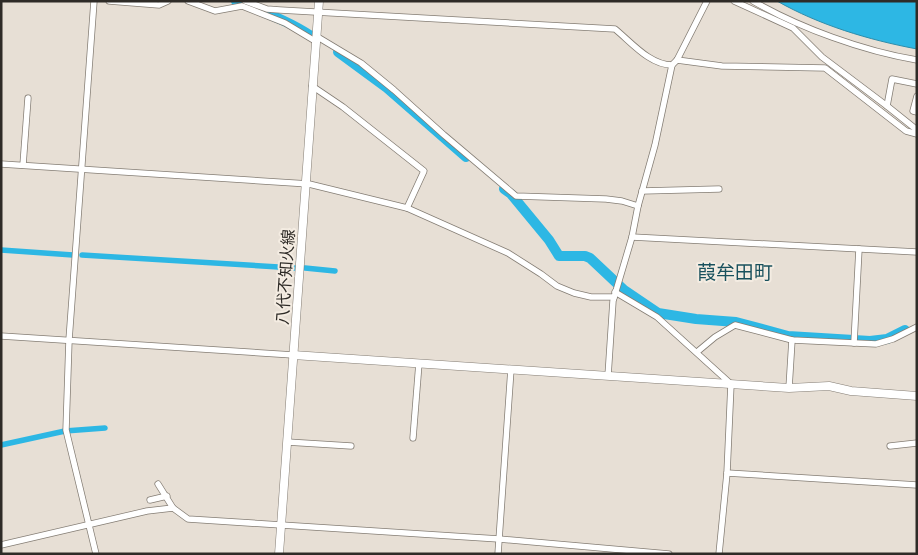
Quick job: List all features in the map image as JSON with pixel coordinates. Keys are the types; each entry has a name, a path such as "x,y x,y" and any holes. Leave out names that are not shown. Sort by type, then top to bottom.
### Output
{"street":[{"path":"94,1 69,340 66,430 96,554"},
{"path":"109,1 159,5 168,1"},
{"path":"188,1 215,11 242,6 285,23 360,63 387,84 516,196 606,199 638,206"},
{"path":"245,1 267,9 616,29 652,60 663,65 675,63 825,68 906,131 917,132"},
{"name":"八代不知火線","path":"279,554 319,1"},
{"path":"608,376 615,292 632,237 638,206 675,63 707,1"},
{"path":"734,1 793,28 822,57 887,106 917,132"},
{"path":"753,1 777,15 830,36 917,60"},
{"path":"887,106 892,79 917,84"},
{"path":"312,86 343,107 424,171 407,208"},
{"path":"917,96 913,111 917,112"},
{"path":"23,165 28,98"},
{"path":"1,164 305,184 407,208 508,253 557,286 574,294 591,297 615,292 658,317 731,384 719,554"},
{"path":"642,191 719,189"},
{"path":"632,237 917,252"},
{"path":"854,343 859,249"},
{"path":"697,352 715,337 735,325 792,340 876,344 886,342 917,327"},
{"path":"1,336 789,388 829,386 851,391 917,396"},
{"path":"789,388 792,340"},
{"path":"414,438 419,363"},
{"path":"498,554 511,370"},
{"path":"287,442 351,446"},
{"path":"890,446 917,442"},
{"path":"726,473 917,485"},
{"path":"158,484 173,508 188,519 499,540 669,554"},
{"path":"150,500 167,496"},
{"path":"1,545 147,511 173,508"}],"water":[{"path":"777,1 917,1 917,49 845,31 793,10"}],"waterway":[{"path":"236,1 284,21 311,36"},
{"path":"338,52 387,88 466,157"},
{"path":"504,189 511,194 549,240 559,256 585,256 590,258 624,290 658,313 696,319 736,322 788,336 870,341 887,339 905,330"},
{"path":"1,250 73,255"},
{"path":"82,255 295,268"},
{"path":"305,268 335,271"},
{"path":"1,445 65,431 105,428"}],"district":[{"name":"葭牟田町","path":"735,272"}]}
